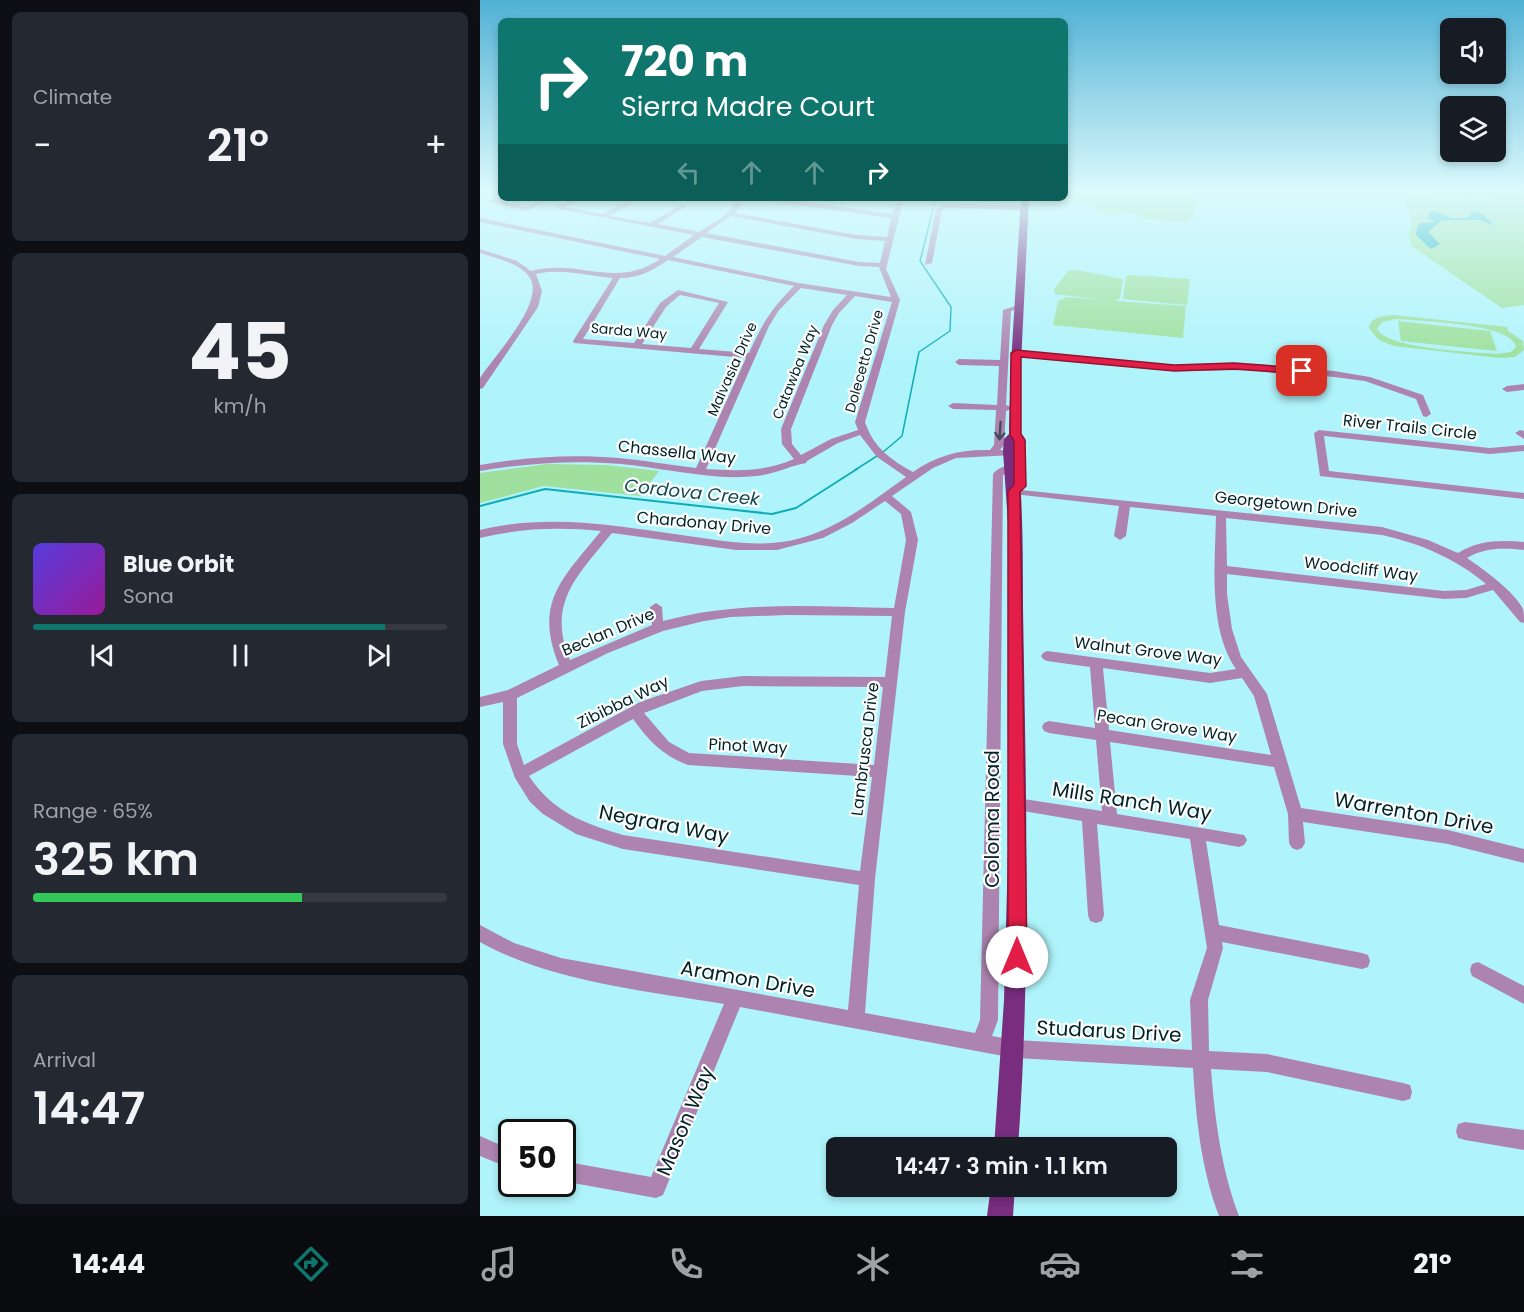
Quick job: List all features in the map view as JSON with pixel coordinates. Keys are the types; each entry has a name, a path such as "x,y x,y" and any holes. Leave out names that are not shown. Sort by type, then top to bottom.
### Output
{"main road":[{"name":"Coloma Road","path":"1014,491 1020,486 1016,353 1022,247"},
{"path":"1009,453 1015,450 1018,438"},
{"name":"Coloma Road","path":"1007,1137 1014,1049 1017,957 1014,491 1011,486 1009,453"},
{"path":"1000,1216 1002,1197"}],"street":[{"path":"608,247 799,285 896,300"},
{"path":"531,273 566,269 617,277 639,274 682,247"},
{"path":"767,247 859,264 883,265 887,247"},
{"path":"928,263 931,247"},
{"path":"480,251 508,258 531,273 537,281 539,291 534,309 493,362 480,386"},
{"name":"Dolecetto Drive","path":"883,265 884,278 894,292 896,300 860,416 862,432 865,439 879,454 914,476"},
{"name":"Sarda Way","path":"617,277 577,340 752,356"},
{"name":"Malvasia Drive","path":"700,471 776,309 799,285"},
{"path":"637,345 663,304 678,292 724,302 693,351"},
{"name":"Catawba Way","path":"802,461 787,447 786,429 828,325 852,294"},
{"name":"Coloma Road","path":"992,453 999,445 1008,310 1019,307"},
{"path":"1016,353 1174,368 1253,367 1334,374 1367,379 1420,397 1426,414"},
{"path":"959,362 1004,363"},
{"path":"1507,389 1524,387"},
{"path":"953,406 1016,408"},
{"name":"Chassella Way","path":"480,468 534,461 593,459 700,471 759,473 802,461 835,440 862,432"},
{"name":"River Trails Circle","path":"1524,448 1490,451 1319,433 1324,474 1524,496"},
{"name":"Chardonay Drive","path":"480,534 506,527 564,525 738,547 774,547 809,540 831,532 931,464 952,456 1009,453"},
{"name":"Coloma Road","path":"981,1042 989,1020 998,474 1003,470 1011,470"},
{"name":"Georgetown Drive","path":"1014,491 1394,534 1433,545 1460,558 1496,585 1524,619"},
{"name":"Lambrusca Drive","path":"856,1018 867,879 899,612 912,540 906,512 885,496"},
{"path":"1120,536 1125,503"},
{"path":"1221,513 1221,594 1226,629 1235,658 1258,690 1295,814 1296,843"},
{"path":"566,667 555,637 557,602 561,589 608,530"},
{"path":"1460,558 1470,550 1485,545 1524,546"},
{"name":"Woodcliff Way","path":"1221,569 1444,595 1466,594 1496,585"},
{"path":"656,607 658,628"},
{"name":"Beclan Drive","path":"480,702 510,695 613,645 658,628 692,619 734,613 899,612"},
{"name":"Walnut Grove Way","path":"1047,656 1210,678 1245,673"},
{"path":"1096,663 1110,818"},
{"name":"Zibibba Way","path":"520,774 635,711 681,692 726,682 891,682"},
{"name":"Negrara Way","path":"510,695 510,744 520,774 535,797 572,825 601,837 623,842 867,879"},
{"name":"Pinot Way","path":"635,711 656,741 667,750 688,759 880,771"},
{"name":"Pecan Grove Way","path":"1049,727 1280,762"},
{"name":"Mills Ranch Way","path":"1017,804 1239,840"},
{"name":"Warrenton Drive","path":"1295,814 1448,837 1524,856"},
{"path":"1089,815 1096,915"},
{"path":"1197,833 1214,932 1214,956 1199,1000 1205,1121 1221,1197 1229,1216"},
{"path":"1214,932 1362,961"},
{"name":"Aramon Drive","path":"482,938 522,955 551,963 1014,1049"},
{"path":"1478,970 1524,995"},
{"name":"Mason Way","path":"576,1174 656,1188 735,999"},
{"name":"Studarus Drive","path":"1014,1049 1267,1063 1403,1092"},
{"path":"1465,1131 1524,1140"},
{"path":"480,1146 498,1154"}],"green space":[{"path":"1412,247 1524,247 1524,305 1502,308"},
{"path":"1076,270 1123,279 1120,298 1115,301 1186,306 1183,338 1053,325 1058,301 1067,297 1104,300 1055,294 1054,289 1068,271"},
{"path":"1126,276 1190,279 1187,305 1123,299"},
{"path":"1394,315 1507,327 1508,331 1523,341 1524,350 1515,357 1500,358 1394,346 1379,340 1369,328 1375,319","holes":["1396,319 1443,322 1483,328 1511,339 1516,347 1511,352 1497,354 1432,348 1397,341 1384,336 1377,329 1382,322"]},
{"path":"1398,321 1490,331 1497,351 1401,341"},
{"path":"547,464 606,465 659,471 640,496 544,486 480,503 480,473"}],"waterway":[{"name":"Cordova Creek","path":"882,453 902,436 919,352 950,331 951,307 920,261 924,247"},
{"name":"Cordova Creek","path":"855,470 877,456"},
{"name":"Cordova Creek","path":"480,506 545,489 772,514 796,508 857,469"}],"route":[{"path":"1017,957 1014,491 1020,486 1020,440 1016,435 1016,353 1174,368 1199,369 1234,366 1302,371"}]}
